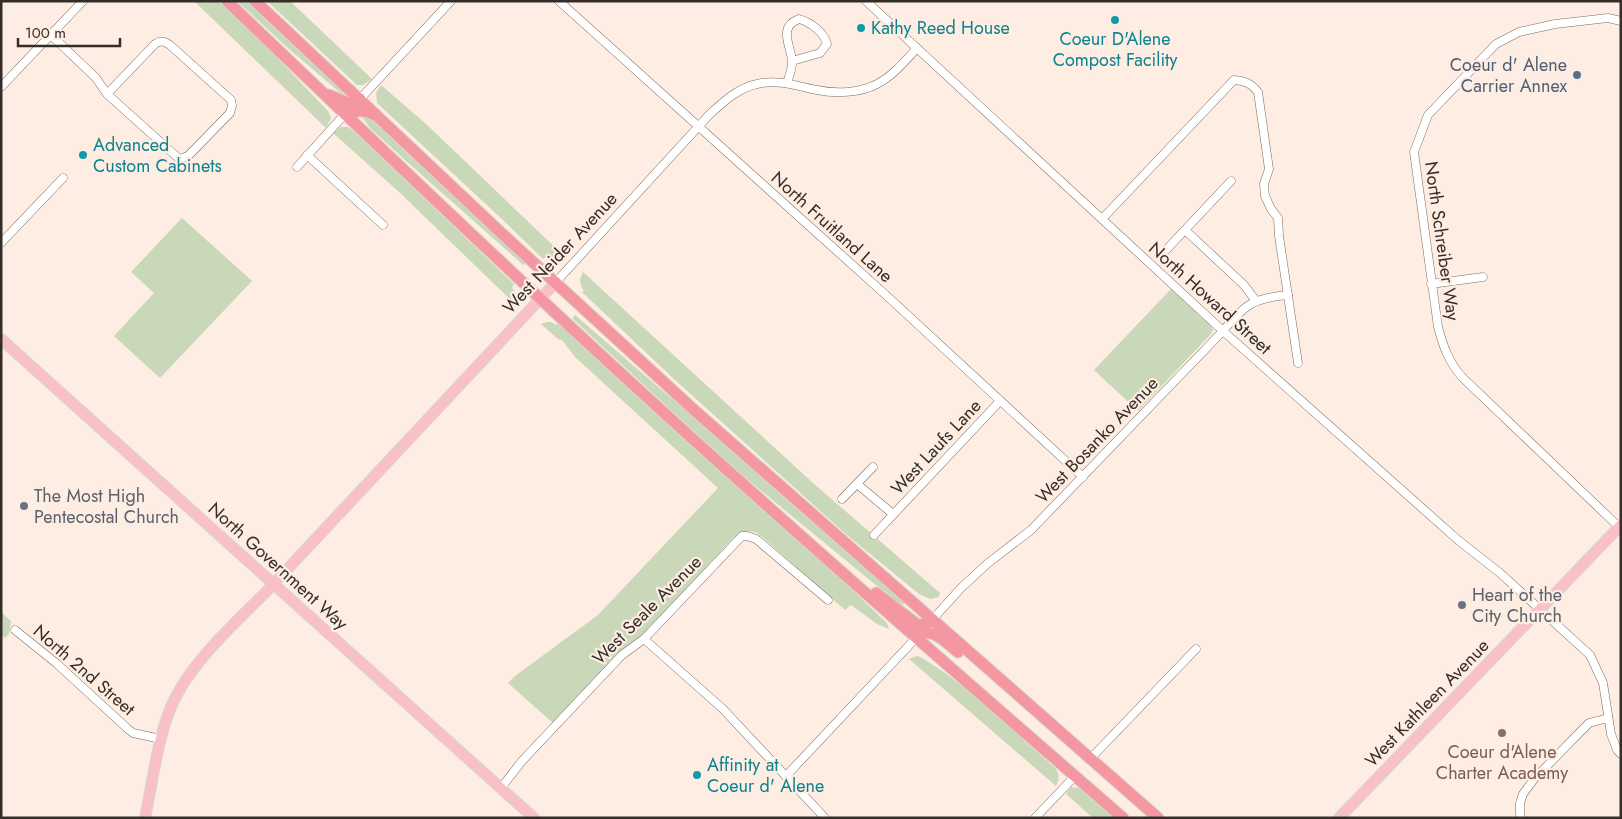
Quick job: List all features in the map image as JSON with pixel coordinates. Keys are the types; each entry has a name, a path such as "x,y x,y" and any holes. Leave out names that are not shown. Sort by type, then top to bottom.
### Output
{"highway":[{"path":"227,1 540,299 736,478 1123,818"},
{"path":"254,1 744,455 1158,818"},
{"path":"321,91 348,103 360,99"},
{"path":"345,114 368,111 380,118"},
{"path":"861,589 876,593 918,625 926,624 932,620"},
{"path":"917,637 924,633 930,633 976,665 995,675"}],"main road":[{"name":"West Neider Avenue","path":"145,818 169,711 181,688 197,665 556,282"},
{"name":"North Government Way","path":"1,339 534,818"},
{"name":"West Kathleen Avenue","path":"1339,818 1620,526"}],"street":[{"path":"1,87 83,1"},
{"path":"360,99 451,1"},
{"name":"North Fruitland Lane","path":"559,1 1083,477"},
{"name":"North Howard Street","path":"866,1 1224,331 1458,540 1500,573 1590,655 1603,683 1608,718 1617,750 1621,754"},
{"name":"North Schreiber Way","path":"1620,526 1458,372 1452,364 1442,344 1438,327 1414,152 1428,115 1496,44 1519,32 1562,23 1608,18 1621,21"},
{"path":"787,83 792,61 786,30 789,25 798,19 804,20 819,31 827,44 820,53 792,61"},
{"path":"51,36 96,78 107,94 180,159 188,156 230,113 232,106 231,100 176,50 163,41 154,44 107,94"},
{"name":"West Neider Avenue","path":"556,282 721,104 742,90 756,84 782,82 819,91 857,91 876,84 891,75 917,48"},
{"path":"1102,219 1234,80 1245,81 1252,85 1258,92 1268,169 1264,184 1265,196 1270,209 1278,218 1298,363"},
{"path":"297,167 345,114"},
{"path":"307,155 383,225"},
{"path":"1,243 63,178"},
{"path":"1166,250 1231,182"},
{"path":"1185,230 1244,284 1256,301"},
{"path":"1431,284 1483,277"},
{"name":"West Bosanko Avenue","path":"932,620 961,588 987,564 1031,530 1224,331 1236,314 1256,301 1268,297 1288,295"},
{"name":"West Laufs Lane","path":"874,535 1000,401"},
{"path":"842,499 873,467"},
{"name":"West Laufs Lane","path":"857,484 894,514"},
{"name":"West Seale Avenue","path":"501,788 522,761 622,655 644,639 742,536 756,539 828,600"},
{"name":"North 2nd Street","path":"15,630 56,663 133,733 162,739"},
{"path":"786,776 917,637"},
{"path":"644,639 723,709 825,818"},
{"path":"1090,759 1196,649"},
{"path":"1521,818 1520,803 1523,794 1534,779 1589,723 1608,718"},
{"path":"1035,818 1075,776"}],"green space":[{"path":"194,1 218,1 262,42 328,111 331,118 326,128"},
{"path":"237,1 249,1 334,79 344,93 343,95 289,49"},
{"path":"267,1 290,1 372,79 363,85 357,85"},
{"path":"381,85 425,123 563,255 559,259 554,260 545,257 543,259 377,103 376,93"},
{"path":"365,116 401,142 525,261 524,265 370,128 362,117"},
{"path":"341,127 348,127 355,132 514,284 512,288 518,298 516,305 398,191 333,133"},
{"path":"182,218 252,281 160,378 114,336 154,293 131,272"},
{"path":"583,272 813,483 940,593 939,597 930,599 919,594 847,535 675,380 582,292 584,291 580,281"},
{"path":"1171,289 1213,330 1138,411 1094,370"},
{"path":"575,315 664,392 734,448 905,601 904,604 900,605 747,479 573,319"},
{"path":"546,322 556,325 558,323 634,394 823,562 887,623 889,629 877,624 851,605 845,610 760,535 746,532 733,538 647,631 617,654 554,724 508,683 598,615 718,488 575,357 562,340 558,339 541,324"},
{"path":"1,612 11,621 9,634 5,638 1,635"},
{"path":"917,656 947,674 1055,768 1058,772 1056,786 909,659"},
{"path":"1071,787 1082,790 1113,818 1093,818 1066,794"}],"place":[{"name":"Coeur D'Alene Compost Facility","path":"1115,20"},
{"name":"Kathy Reed House","path":"861,28"},
{"name":"Coeur d' Alene Carrier Annex","path":"1577,75"},
{"name":"Advanced Custom Cabinets","path":"83,155"},
{"name":"The Most High Pentecostal Church","path":"24,506"},
{"name":"Heart of the City Church","path":"1462,605"},
{"name":"Coeur d'Alene Charter Academy","path":"1502,733"},
{"name":"Affinity at Coeur d' Alene","path":"697,775"}]}
